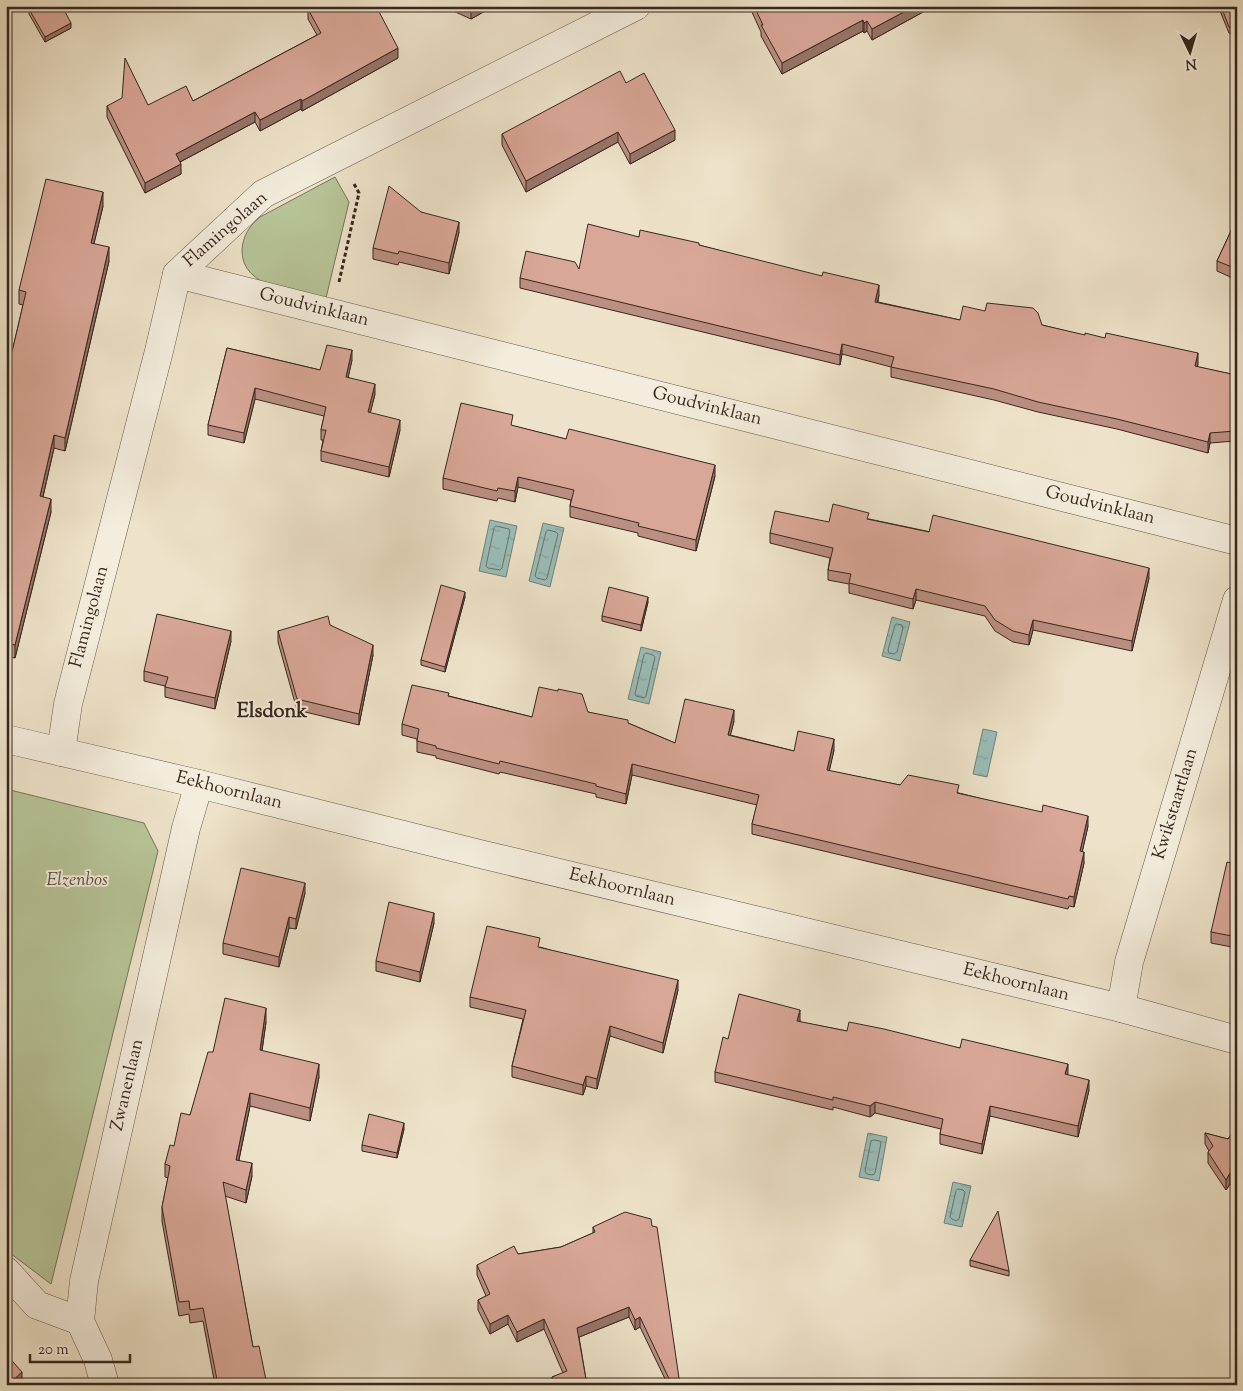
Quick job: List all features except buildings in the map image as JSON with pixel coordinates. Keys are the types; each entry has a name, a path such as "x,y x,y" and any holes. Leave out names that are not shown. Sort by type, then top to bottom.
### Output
{"street":[{"name":"Flamingolaan","path":"61,752 68,704 177,274 263,194 636,6"},
{"name":"Goudvinklaan","path":"177,274 1237,541"},
{"name":"Kwikstaartlaan","path":"1121,1008 1129,962 1237,600"},
{"name":"Eekhoornlaan","path":"6,739 200,784 1121,1008 1237,1040"},
{"name":"Zwanenlaan","path":"80,1321 86,1272 184,838 200,784"},
{"path":"6,1271 37,1304 80,1321 98,1360 105,1385"}],"path":[{"path":"333,312 359,193 340,156"}],"green space":[{"path":"335,177 349,202 326,298 287,290 261,281 251,273 244,263 242,250 247,232 260,217"},
{"name":"Elzenbos","path":"6,789 144,823 158,851 51,1284 6,1250"}],"water":[{"path":"490,520 517,526 506,577 479,571"},
{"path":"543,523 564,528 550,587 529,581"},
{"path":"892,617 910,622 900,661 882,656"},
{"path":"641,647 661,652 649,704 628,699"},
{"path":"983,729 997,732 987,777 973,774"},
{"path":"868,1133 887,1137 879,1181 859,1177"},
{"path":"953,1182 971,1186 962,1227 944,1223"}],"district":[{"name":"Elsdonk","path":"272,712"}]}
